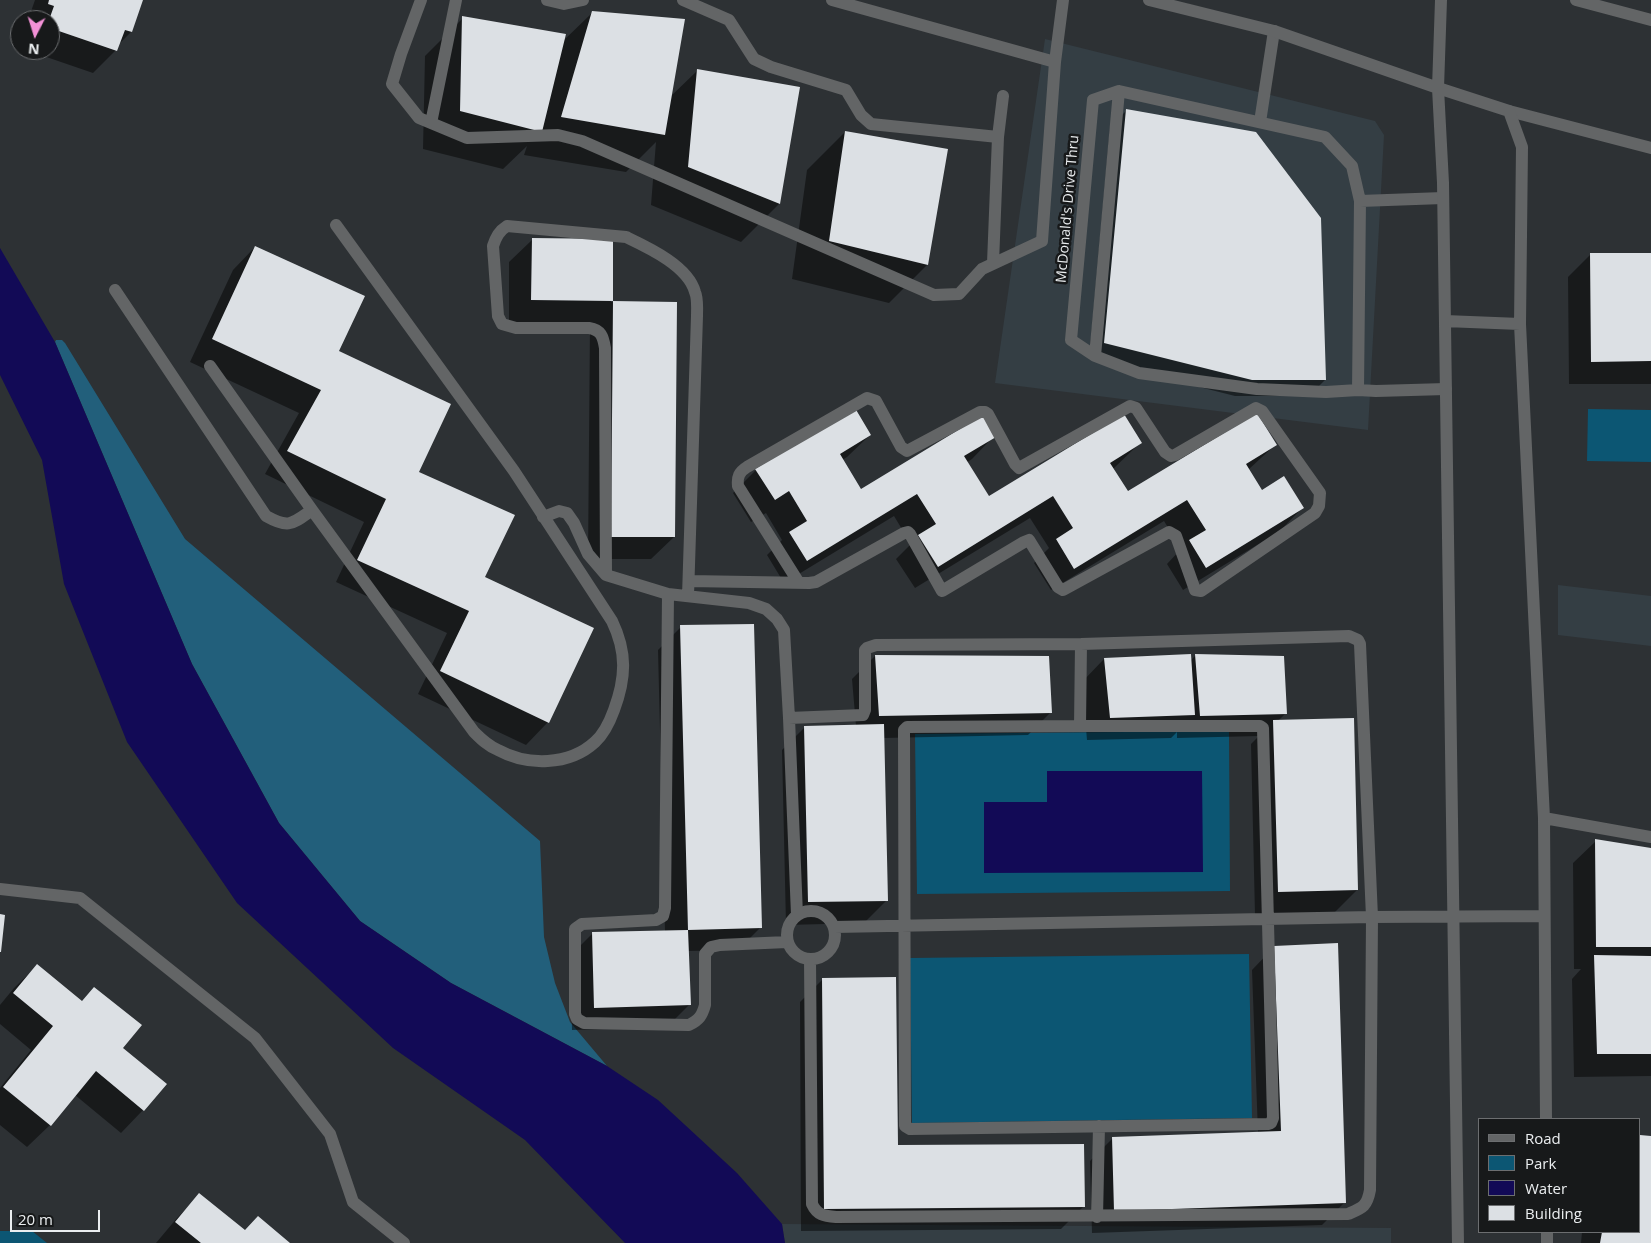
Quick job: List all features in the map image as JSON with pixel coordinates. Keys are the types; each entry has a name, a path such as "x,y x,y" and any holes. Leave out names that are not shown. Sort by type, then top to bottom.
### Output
{"street":[{"path":"421,0 392,84 420,118 467,138 558,135 582,141 934,294 959,294 982,269 1042,241 1055,62 1063,0"},
{"path":"430,123 456,0"},
{"path":"547,0 564,4 583,0"},
{"path":"683,0 729,20 754,59 771,67 846,90 861,115 871,124 998,137"},
{"path":"832,0 1055,62"},
{"path":"1149,0 1274,31 1509,111 1651,148"},
{"path":"1441,0 1438,88 1443,198 1458,1243"},
{"path":"1576,0 1651,20"},
{"path":"1260,122 1274,31"},
{"path":"1096,356 1119,91 1325,137 1352,166 1360,201 1358,390"},
{"name":"McDonald's Drive Thru","path":"1119,91 1092,100 1071,340 1096,356 1139,373 1257,389 1326,392 1358,390 1376,392 1446,388"},
{"path":"993,263 998,137 1003,96"},
{"path":"1509,111 1522,147 1520,324 1544,818 1546,1118"},
{"path":"1360,201 1443,198"},
{"path":"210,366 312,510 474,732 498,751 529,760 545,762 565,759 579,753 593,744 602,735 612,716 623,679 623,663 619,637 612,621 514,471 336,225"},
{"path":"606,575 605,348 602,335 596,329 589,328 516,328 502,324 498,316 493,246 496,236 508,226 626,238 640,244 679,268 690,280 696,293 697,316 688,596"},
{"path":"115,290 266,516 278,524 292,524 312,510"},
{"path":"1444,321 1520,324"},
{"path":"689,580 799,583 816,582 908,532 942,591 1029,540 1058,587 1063,590 1169,532 1176,536 1195,590 1201,591 1315,513 1319,506 1320,493 1259,408 1171,456 1165,452 1136,408 1130,406 1019,468 985,412 980,412 907,451 901,447 876,402 868,398 741,470 737,478 738,486 799,583"},
{"path":"544,517 559,511 567,513 574,523 588,554 606,575 668,594 749,603 766,610 784,630 798,915"},
{"path":"668,594 665,908 663,916 656,920 582,924 575,929 575,1014 577,1019 584,1022 689,1025 698,1020 705,1005 705,954 711,947 787,942"},
{"path":"789,718 863,715 865,710 866,650 872,646 1081,644 1349,636 1358,640 1360,644 1372,917 1369,1199 1364,1207 1348,1214 1098,1217 836,1217 820,1215 814,1210 812,1204 810,959"},
{"path":"1080,726 1081,644"},
{"path":"1260,726 1263,728 1268,919 1273,1118 1271,1123 907,1129 904,1123 905,728 1260,726"},
{"path":"1544,818 1651,837"},
{"path":"0,888 80,898 255,1038 330,1134 353,1202 404,1243"},
{"path":"804,911 820,912 831,920 834,927 835,940 833,946 823,956 810,959 797,955 787,942 788,927 792,920 804,911"},
{"path":"834,927 1372,917 1544,916"},
{"path":"1098,1217 1099,1126"}],"shaded area":[{"path":"1045,39 1375,121 1384,135 1368,430 995,383"},
{"path":"56,340 62,340 65,343 185,539 540,841 544,937 555,983 570,1022 607,1066 451,983 360,921 279,823 192,664 55,342"},
{"path":"1558,585 1651,596 1651,646 1558,635"},
{"path":"782,1224 1391,1228 1391,1243 785,1243"}],"green space":[{"path":"1588,409 1651,410 1651,462 1587,461"},
{"path":"1229,731 1230,891 917,894 915,734"},
{"path":"1249,954 1252,1118 912,1123 910,958"},
{"path":"0,1231 32,1231 47,1243 0,1243"}],"water":[{"path":"0,248 55,342 192,664 279,823 360,921 451,983 607,1066 658,1100 737,1173 782,1224 785,1243 625,1243 525,1140 393,1048 237,903 127,742 64,584 42,460 0,375"},
{"path":"1047,771 1202,771 1203,872 984,873 984,802 1047,802"}],"building":[{"path":"49,0 143,0 132,32 125,30 117,51 60,31 60,10 53,10 54,6 48,4"},
{"path":"592,11 685,19 665,135 561,117"},
{"path":"462,16 566,34 542,132 460,111"},
{"path":"697,69 800,87 780,204 688,167"},
{"path":"1126,109 1256,132 1321,218 1326,380 1252,380 1104,343"},
{"path":"845,131 948,149 928,265 829,241"},
{"path":"532,238 613,239 613,301 531,300"},
{"path":"255,246 365,296 339,351 451,404 419,472 515,515 485,577 594,628 549,723 440,671 469,611 357,560 386,499 287,451 321,390 212,339"},
{"path":"1590,253 1651,253 1651,361 1591,362"},
{"path":"613,301 677,302 675,537 611,537"},
{"path":"855,408 871,435 840,454 861,489 983,415 996,437 964,456 989,496 1124,414 1142,443 1110,463 1128,491 1257,413 1277,445 1246,464 1262,490 1284,476 1304,508 1206,568 1189,540 1206,530 1187,500 1074,569 1056,539 1073,528 1053,496 938,567 918,535 936,524 917,494 807,561 789,532 807,521 789,491 775,500 755,469"},
{"path":"754,624 762,928 688,930 680,625"},
{"path":"1191,654 1195,715 1110,718 1104,658"},
{"path":"1195,654 1284,656 1287,714 1200,716"},
{"path":"875,655 1049,656 1052,713 879,716"},
{"path":"1354,718 1358,890 1278,892 1273,720"},
{"path":"884,724 888,901 808,902 804,726"},
{"path":"1595,839 1651,848 1651,947 1596,947"},
{"path":"0,914 5,915 1,952 0,952"},
{"path":"688,930 691,1005 594,1008 592,932"},
{"path":"1338,943 1346,1203 1114,1211 1112,1137 1281,1131 1274,946"},
{"path":"1594,955 1651,956 1651,1054 1597,1054"},
{"path":"37,964 82,1001 94,987 142,1025 123,1048 167,1084 144,1111 96,1071 51,1126 3,1087 53,1026 13,993"},
{"path":"896,977 898,1145 1084,1144 1085,1207 824,1209 822,978"},
{"path":"1641,1135 1651,1136 1651,1243 1600,1243 1602,1233 1641,1233"},
{"path":"199,1193 245,1230 258,1216 290,1243 201,1243 175,1222"}]}
